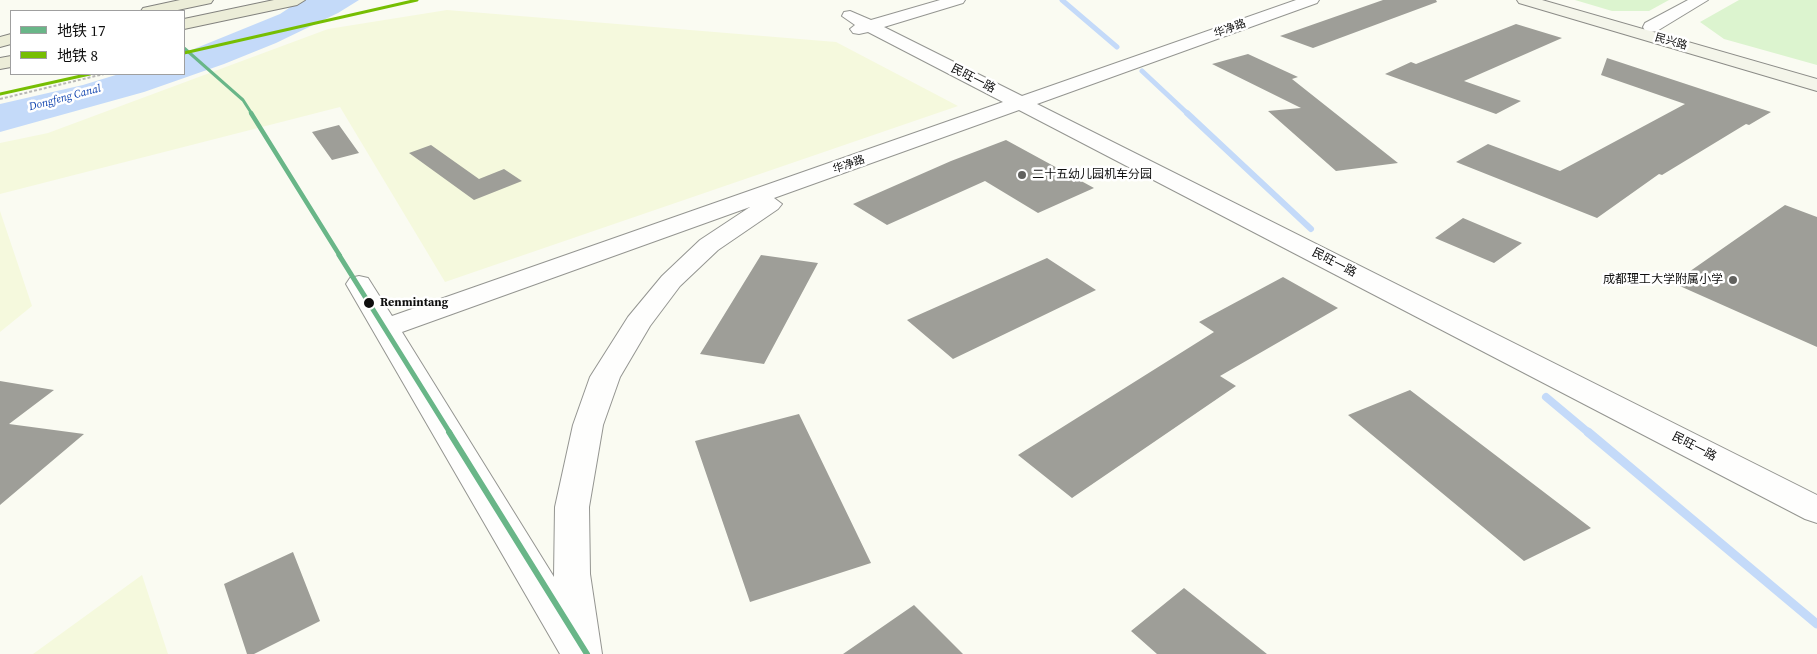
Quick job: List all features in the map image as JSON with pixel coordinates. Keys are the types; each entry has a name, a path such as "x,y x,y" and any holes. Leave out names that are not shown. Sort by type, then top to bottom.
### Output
{"main road":[{"path":"154,10 204,0"},
{"path":"185,24 297,0"},
{"name":"民兴路","path":"1524,0 1817,85"},
{"name":"民兴路","path":"1553,0 1817,75"}],"street":[{"name":"民旺一路","path":"957,0 854,25 1022,104 1817,510"},
{"name":"华净路","path":"386,328 1311,0"},
{"path":"1651,28 1700,0"},
{"path":"582,654 572,574 572,507 588,425 605,377 638,323 671,281 709,245 757,212 833,170"},
{"path":"359,284 582,654"}],"path":[{"path":"0,99 100,75"}],"green space":[{"path":"1575,0 1669,0 1649,11 1612,11"},
{"path":"1739,0 1817,0 1817,65 1724,39 1700,22"},
{"path":"447,10 836,42 958,106 445,282 340,107 0,194 0,143 48,133 328,29"},
{"path":"0,211 32,306 0,332"},
{"path":"142,575 168,654 33,654"}],"water":[{"name":"Dongfeng Canal","path":"301,0 359,0 338,13 276,43 224,64 144,92 0,132 0,104 83,85 116,75 185,75 185,53 280,14"}],"building":[{"path":"1383,0 1436,0 1437,2 1313,48 1280,36"},
{"path":"1516,24 1562,38 1464,81 1521,101 1496,114 1385,74 1411,62 1416,64"},
{"path":"1248,54 1298,77 1292,79 1398,163 1336,171 1268,111 1301,108 1212,64"},
{"path":"1607,58 1771,112 1749,125 1746,124 1662,175 1659,174 1597,218 1456,162 1488,144 1560,171 1685,104 1601,75"},
{"path":"339,125 359,153 332,160 312,132"},
{"path":"1006,140 1094,188 1038,213 985,181 887,225 853,204 951,161"},
{"path":"431,145 479,179 504,169 522,181 474,200 409,153"},
{"path":"1785,205 1817,217 1817,347 1673,283"},
{"path":"1463,218 1522,243 1494,263 1435,238"},
{"path":"761,255 818,263 764,364 700,354"},
{"path":"1047,258 1096,290 953,359 907,320"},
{"path":"1283,277 1338,308 1220,376 1236,386 1072,498 1018,455 1214,332 1199,322"},
{"path":"0,381 54,390 9,424 84,434 0,505"},
{"path":"1410,390 1591,528 1524,561 1348,415"},
{"path":"799,414 871,563 750,602 695,441"},
{"path":"293,552 320,621 254,654 247,654 224,584"},
{"path":"1184,588 1267,654 1157,654 1131,631"},
{"path":"914,605 963,654 843,654"}],"waterway":[{"path":"1062,0 1117,47"},
{"path":"1142,71 1188,114"},
{"path":"1187,113 1311,229"},
{"path":"1546,397 1589,433"},
{"path":"1588,432 1817,624"}],"metro line":[{"name":"8","path":"185,53 417,0"},
{"name":"17","path":"185,49 243,100 587,654"},
{"name":"8","path":"0,94 86,75"}],"place":[{"name":"二十五幼儿园机车分园","path":"1022,175"},
{"name":"成都理工大学附属小学","path":"1733,280"},
{"name":"Renmintang","path":"369,303"}]}
